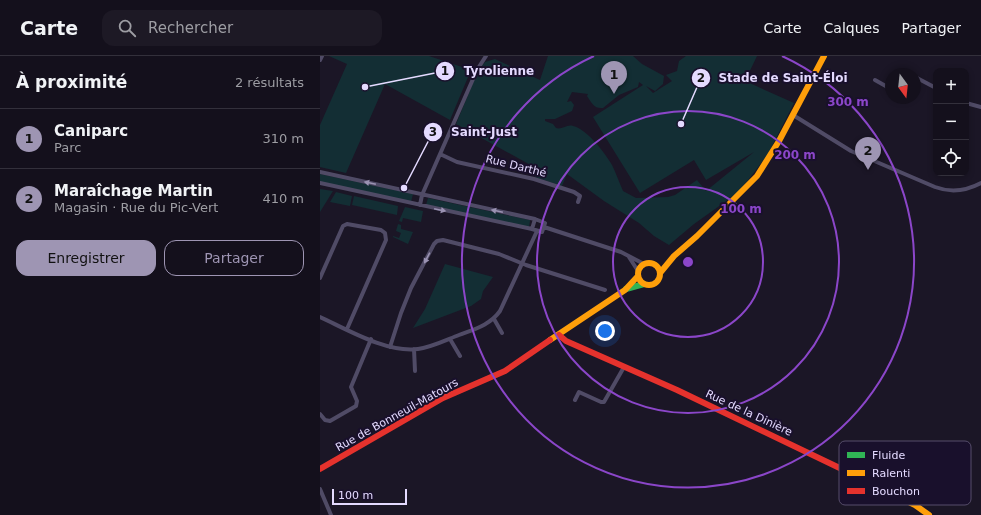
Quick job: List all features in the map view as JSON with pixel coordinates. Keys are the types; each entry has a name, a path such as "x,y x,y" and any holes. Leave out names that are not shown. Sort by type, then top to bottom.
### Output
{"main road":[{"path":"660,273 674,256 697,236 757,176 765,166 824,56"},
{"path":"655,264 659,268 659,279 656,283 649,286 644,284 640,281 638,273 644,264 655,264 674,256"},
{"name":"Rue de Bonneuil-Matours","path":"625,290 638,273"},
{"name":"Rue de Bonneuil-Matours","path":"320,468 443,398 505,371 625,290 644,284"},
{"name":"Rue de la Dinière","path":"559,335 566,341 756,426 839,467"},
{"name":"Rue de la Dinière","path":"915,505 929,515"}],"street":[{"path":"320,60 322,56"},
{"path":"420,205 422,195 477,70 486,56"},
{"path":"875,80 885,85"},
{"path":"921,80 933,86"},
{"path":"969,104 981,107"},
{"path":"793,115 851,151 935,187 944,190 957,191 971,188 981,183"},
{"name":"Rue Darthé","path":"440,154 457,162 534,179 574,192 580,196 578,202"},
{"path":"320,172 535,219 545,223 542,232 320,183"},
{"path":"320,317 390,347 414,349 427,347 480,327 494,319 504,305 534,230 535,219"},
{"path":"320,278 343,226 347,224 381,230 385,234 386,240 347,329"},
{"path":"544,227 627,255 644,264"},
{"path":"390,347 411,288 437,241 442,240 484,249 605,290"},
{"path":"627,255 638,273"},
{"path":"494,319 502,333"},
{"path":"450,338 460,356"},
{"path":"320,414 324,420 330,421 356,406 357,401 351,386 371,340"},
{"path":"414,349 415,371"},
{"path":"575,400 579,392 600,402 604,402 624,367"},
{"path":"320,489 332,515"}],"green space":[{"path":"329,56 429,56 471,70 450,120 385,84 346,173 320,167 320,125 347,64"},
{"path":"548,56 633,56 642,64 664,76 663,84 655,91 646,86 653,93 672,81 666,75 677,71 679,61 686,56 757,56 745,81 794,103 768,154 736,194 694,224 669,245 567,174 562,186 535,177 537,171 536,168 456,124 478,71 485,62 495,59 540,80","holes":["639,82 643,85 593,117 640,193 694,160 706,180 754,152 706,191 697,180 675,195 668,197 636,198 623,191 609,160 590,136 578,128 571,126 556,128 553,124 545,121 545,119 555,119 572,111 574,105 571,101 567,102 572,92 588,94 587,96 597,108 603,108 619,95 638,87"]},
{"path":"320,174 413,194 411,202 320,182"},
{"path":"320,189 333,191 320,212"},
{"path":"336,192 352,196 350,206 330,202"},
{"path":"354,196 398,206 397,215 352,205"},
{"path":"428,198 530,220 529,227 426,205"},
{"path":"405,207 423,211 421,222 403,218 402,222 399,221"},
{"path":"398,224 401,225 401,229 413,232 408,244 393,237 399,238 401,233 396,231"},
{"path":"445,264 493,277 483,291 481,299 471,306 413,328 425,309"}],"traffic: fast":[{"path":"626,289 644,284"}],"traffic: slow":[{"path":"660,273 674,256 697,236 757,176 779,141 824,56"},
{"path":"645,263 653,263 660,270 660,274 660,278 653,285 645,285 638,278 638,270 645,263"},
{"path":"550,340 625,290 638,276"},
{"path":"915,505 929,515"}],"traffic: jam":[{"path":"559,335 566,341 677,390 839,468"},
{"path":"320,469 443,398 505,371 550,340"}],"place":[{"name":"Tyrolienne","path":"365,87"},
{"name":"Caniparc","path":"614,94"},
{"name":"Stade de Saint-Éloi","path":"681,124"},
{"name":"Maraîchage Martin","path":"868,170"},
{"name":"Saint-Just","path":"404,188"}]}
